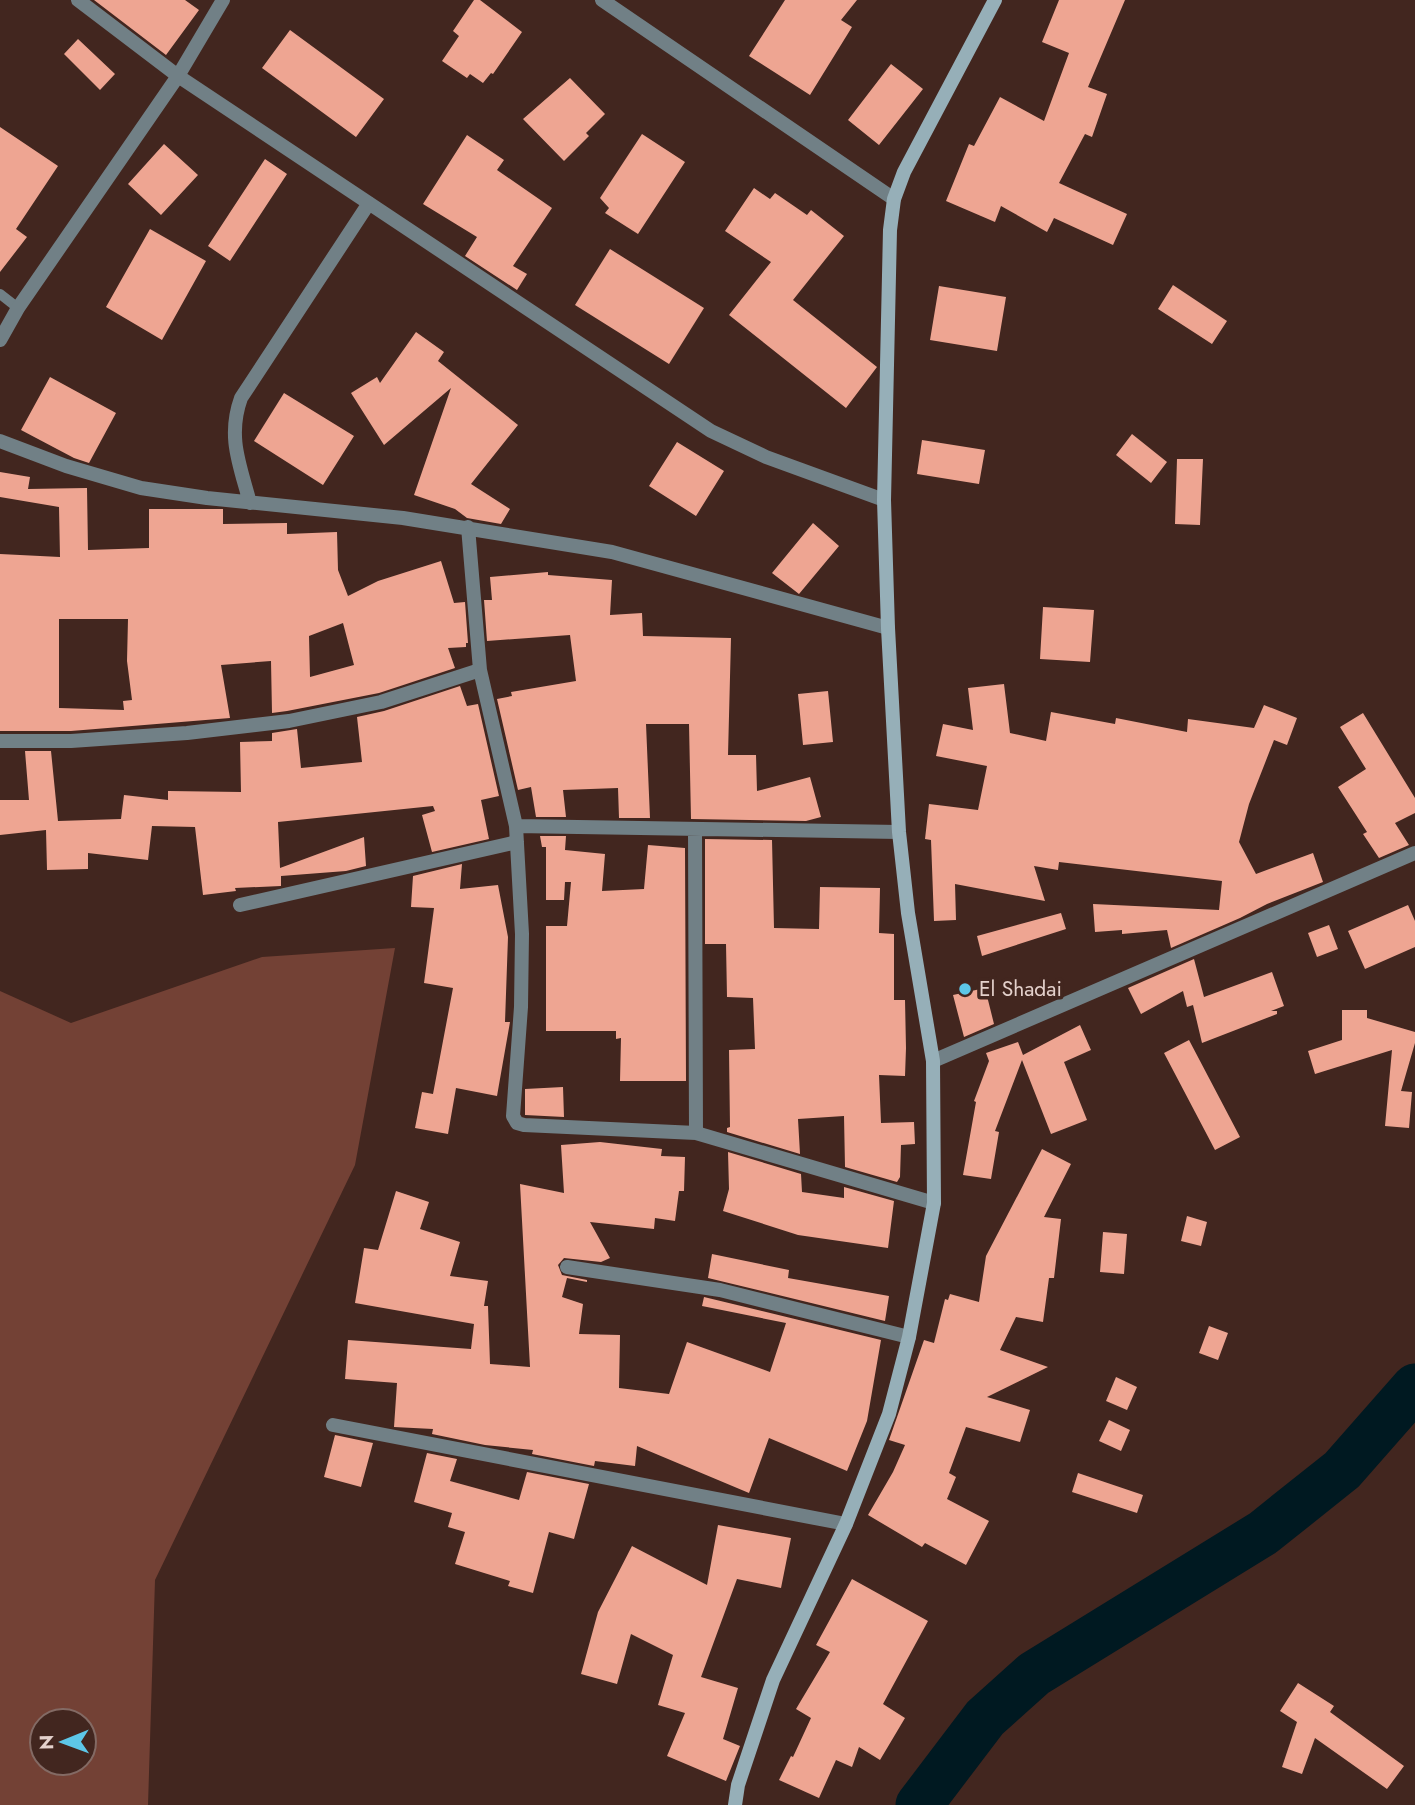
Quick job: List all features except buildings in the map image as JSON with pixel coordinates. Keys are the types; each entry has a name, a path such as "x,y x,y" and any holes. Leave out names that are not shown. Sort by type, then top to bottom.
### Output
{"street":[{"path":"78,0 178,76 711,431 766,457 884,500"},
{"path":"0,340 18,307 178,76 223,0"},
{"path":"602,0 894,199"},
{"path":"735,1805 738,1785 773,1680 846,1524 889,1414 908,1337 934,1203 933,1061 908,913 899,832 888,628 884,500 890,230 894,199 904,172 995,0"},
{"path":"250,503 234,439 234,417 241,398 369,203"},
{"path":"0,441 66,466 141,488 207,499 403,518 612,552 888,628"},
{"path":"468,527 480,670 516,826 522,934 521,1007 513,1116 517,1123 696,1133 934,1203"},
{"path":"0,741 123,738 289,721 381,702 480,670"},
{"path":"516,826 899,832"},
{"path":"695,829 696,1133"},
{"path":"240,905 517,842"},
{"path":"933,1061 1415,853"},
{"path":"567,1267 720,1290 908,1337"},
{"path":"333,1425 846,1524"}],"lane":[{"path":"0,294 18,307"}],"shaded area":[{"path":"395,948 355,1165 155,1580 148,1805 0,1805 0,991 71,1023 262,957"}],"waterway":[{"path":"919,1805 985,1718 1034,1674 1263,1533 1342,1470 1415,1387"}],"place":[{"name":"El Shadai","path":"965,989"}]}
